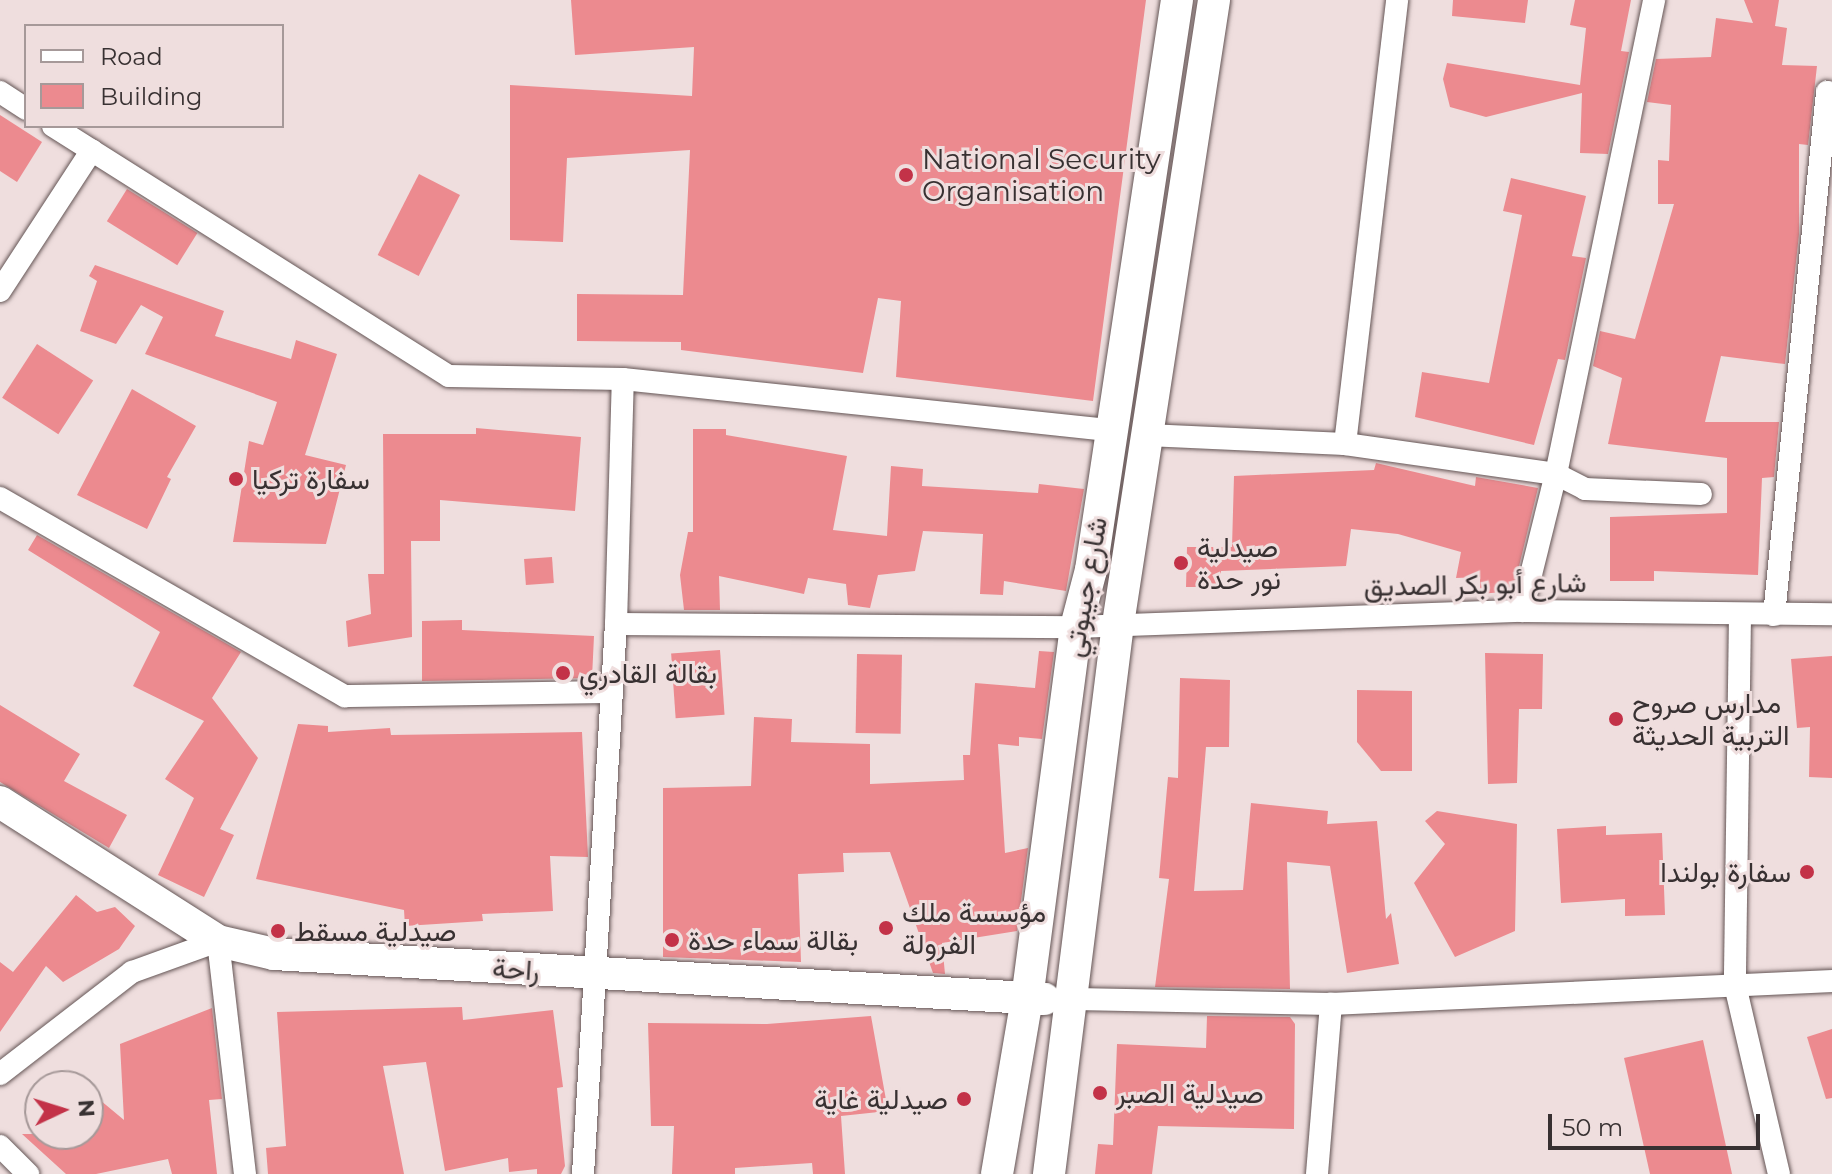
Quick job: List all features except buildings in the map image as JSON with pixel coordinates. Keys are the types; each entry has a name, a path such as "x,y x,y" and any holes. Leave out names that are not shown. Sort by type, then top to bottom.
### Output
{"street":[{"name":"شارع جيبوتي","path":"997,1174 1027,999 1076,627 1091,570 1177,0"},
{"name":"شارع جيبوتي","path":"1049,1174 1075,999 1118,624 1214,0"},
{"path":"1345,444 1397,0"},
{"path":"1522,611 1556,474 1654,0"},
{"path":"0,92 24,108"},
{"path":"1774,615 1827,92"},
{"path":"56,128 449,376 623,379 1110,430"},
{"path":"0,291 92,150"},
{"path":"583,1174 616,624 623,379"},
{"path":"1147,435 1345,444 1556,474 1585,489 1701,494"},
{"path":"0,498 345,696 611,692"},
{"name":"شارع أبو بكر الصديق","path":"616,624 1076,627 1522,611 1832,614"},
{"path":"1740,615 1735,985 1779,1174"},
{"name":"راحة","path":"0,802 218,941 274,954 1027,999 1075,999"},
{"path":"0,1074 132,972 218,941 245,1174"},
{"path":"1075,999 1331,1004 1832,981"},
{"path":"1317,1174 1331,1004"},
{"path":"0,1146 28,1174"}],"place":[{"name":"National Security Organisation","path":"906,175"},
{"name":"سفارة تركيا","path":"236,479"},
{"name":"صيدلية نور حدة","path":"1181,563"},
{"name":"بقالة القادري","path":"563,673"},
{"name":"مدارس صروح التربية الحديثة","path":"1616,719"},
{"name":"سفارة بولندا","path":"1807,872"},
{"name":"مؤسسة ملك الفرولة","path":"886,928"},
{"name":"صيدلية مسقط","path":"278,931"},
{"name":"بقالة سماء حدة","path":"672,940"},
{"name":"صيدلية الصبر","path":"1100,1093"},
{"name":"صيدلية غاية","path":"964,1099"}]}
